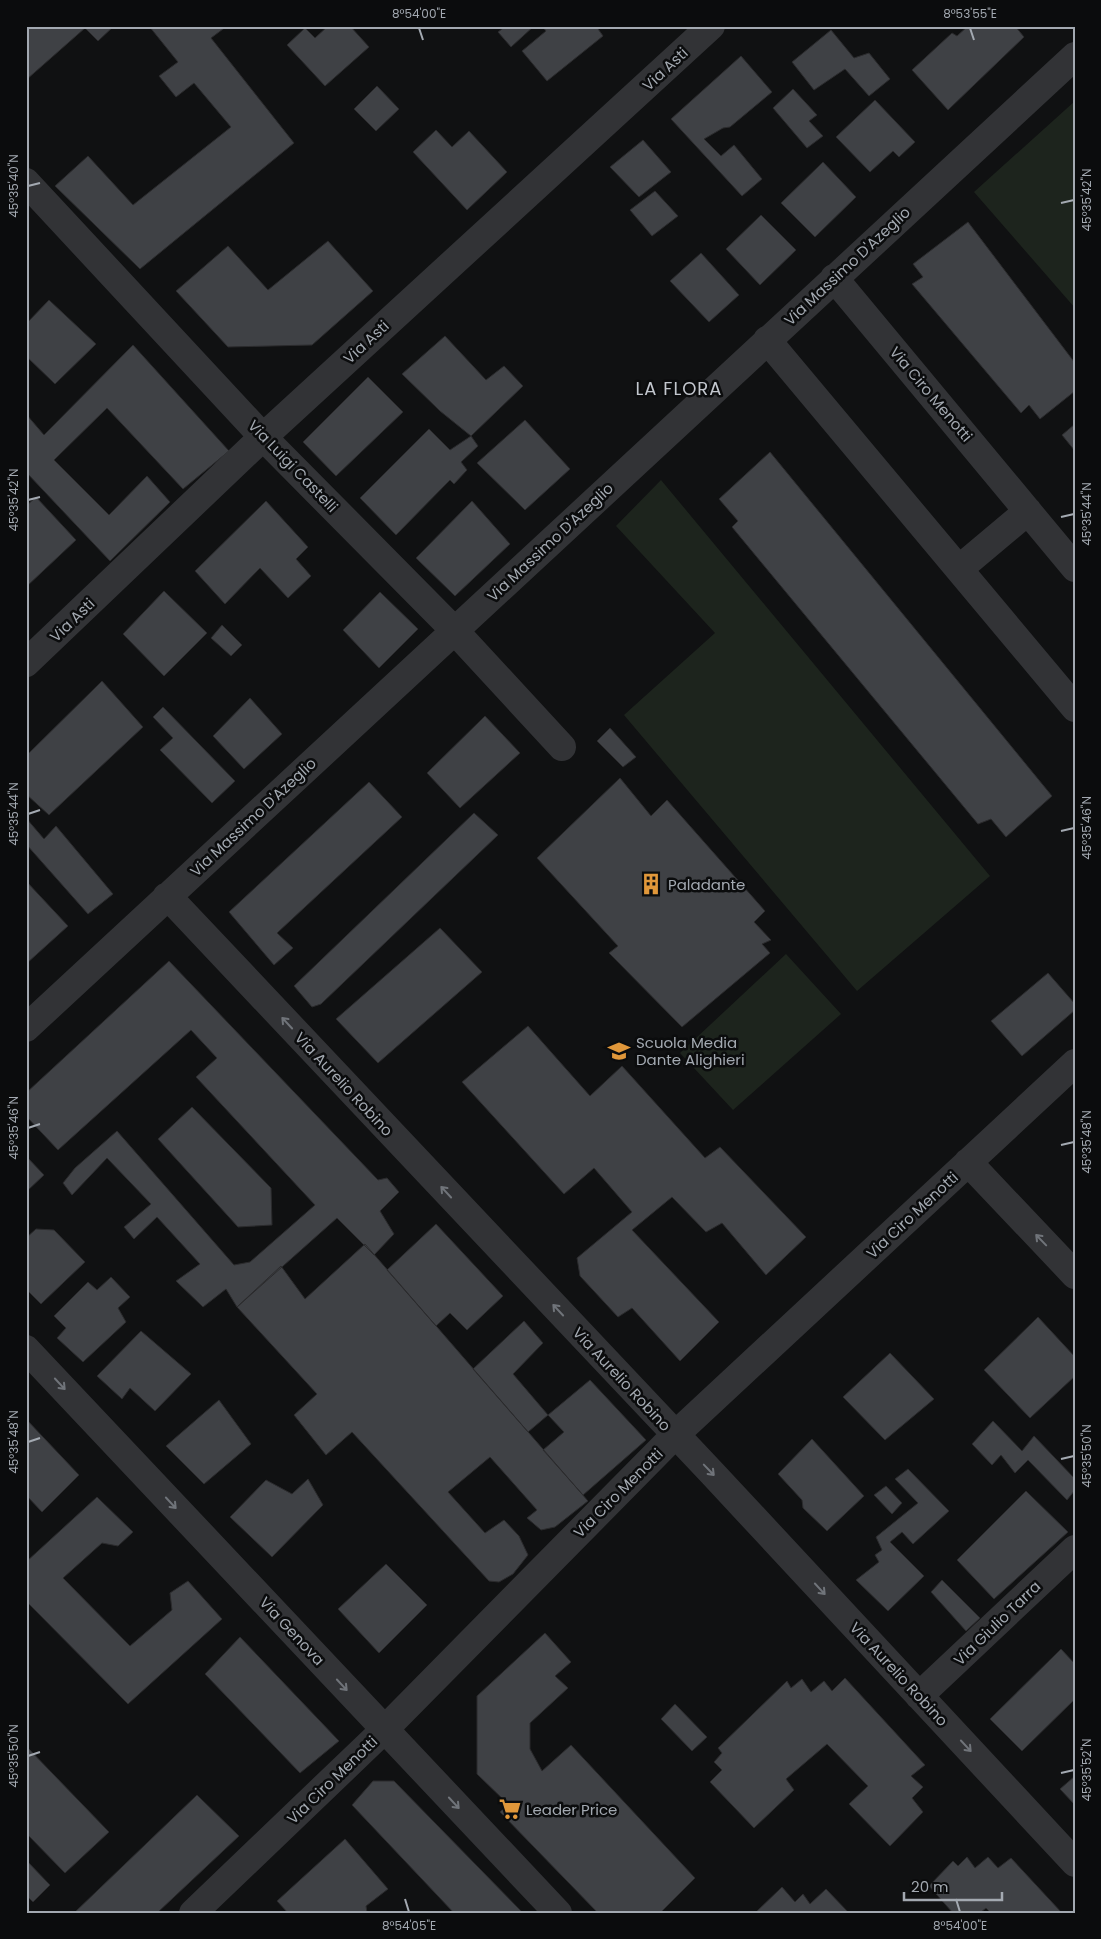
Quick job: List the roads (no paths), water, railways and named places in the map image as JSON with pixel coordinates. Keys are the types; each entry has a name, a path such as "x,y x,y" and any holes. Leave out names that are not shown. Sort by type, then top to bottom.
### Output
{"street":[{"name":"Via Asti","path":"26,663 263,437 711,26"},
{"name":"Via Massimo D'Azeglio","path":"26,1028 1075,56"},
{"name":"Via Luigi Castelli","path":"26,182 263,437 454,630 562,747"},
{"name":"Via Ciro Menotti","path":"834,278 1075,568"},
{"path":"767,340 1075,708"},
{"path":"959,569 1028,511"},
{"name":"Via Aurelio Robino","path":"166,897 189,919 675,1435 1075,1863"},
{"name":"Via Ciro Menotti","path":"193,1913 384,1730 675,1435 1075,1063"},
{"path":"968,1162 1075,1275"},
{"name":"Via Genova","path":"26,1348 558,1913"},
{"name":"Via Giulio Tarra","path":"919,1696 1075,1548"}],"place":[{"name":"Paladante","path":"651,884"},
{"name":"Scuola Media Dante Alighieri","path":"619,1051"},
{"name":"Leader Price","path":"510,1809"}],"district":[{"name":"LA FLORA","path":"679,388"}]}
